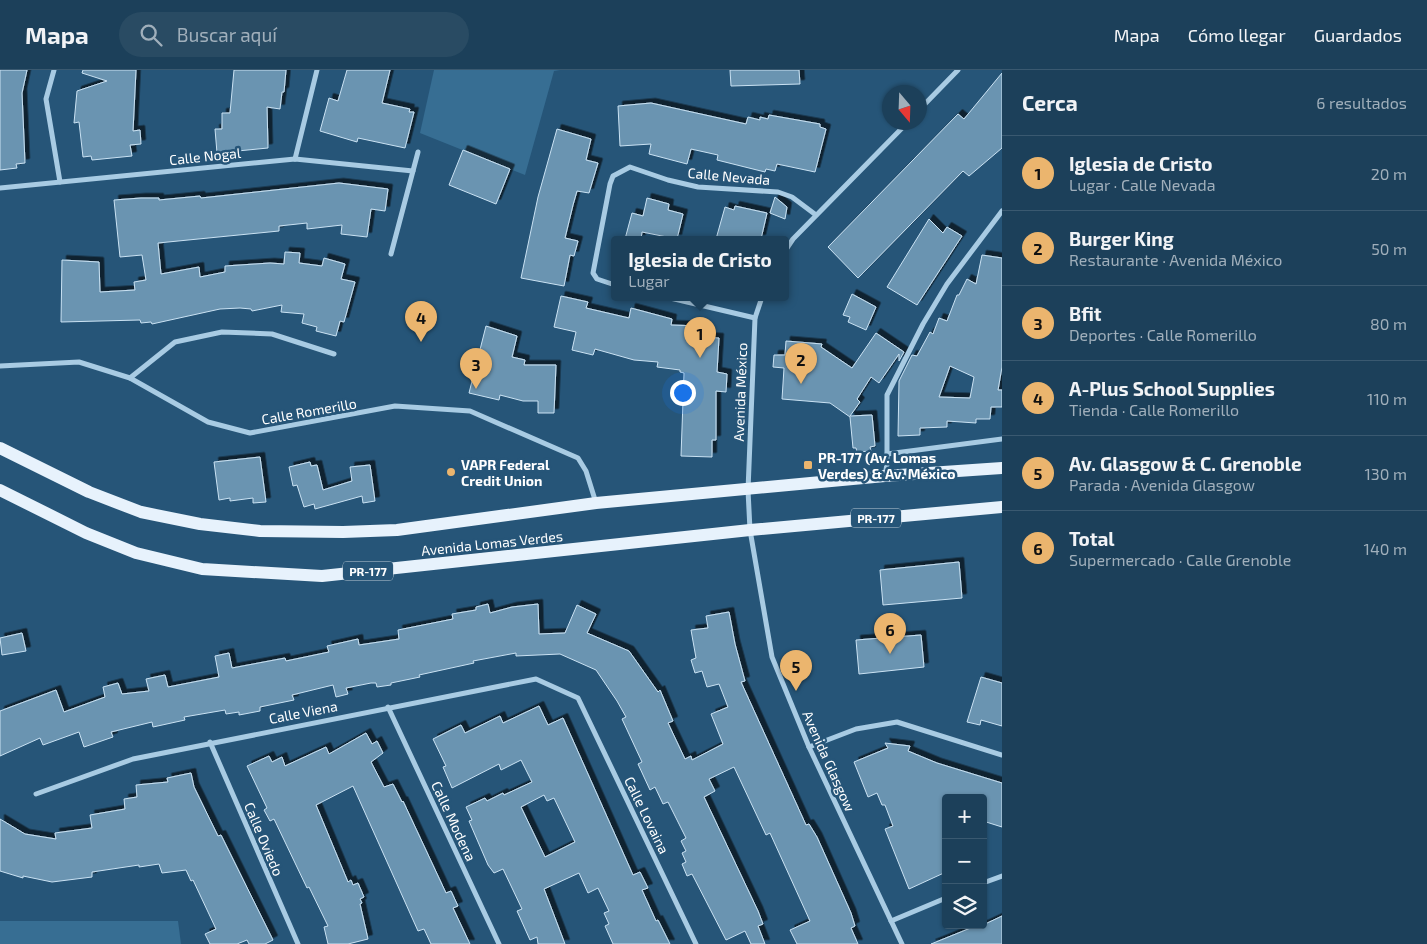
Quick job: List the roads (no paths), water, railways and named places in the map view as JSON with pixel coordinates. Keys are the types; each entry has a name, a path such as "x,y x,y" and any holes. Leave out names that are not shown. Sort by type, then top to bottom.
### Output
{"main road":[{"name":"Avenida Lomas Verdes","path":"0,448 89,492 141,512 200,524 260,531 343,532 397,530 596,503 885,476 1002,468"},
{"name":"Avenida Lomas Verdes","path":"0,490 86,533 136,553 202,569 322,576 750,530 1002,507"}],"street":[{"path":"54,70 46,99 60,182"},
{"path":"295,159 317,70"},
{"path":"927,103 958,70"},
{"path":"789,246 816,215 900,130"},
{"path":"391,254 418,152"},
{"name":"Calle Nogal","path":"0,188 295,159 413,172"},
{"name":"Calle Nevada","path":"611,284 597,279 593,273 610,184 613,176 630,167 668,180 698,187 778,192 792,197 816,215"},
{"path":"885,476 887,395 923,324 947,284 1002,211"},
{"path":"683,301 755,318"},
{"name":"Avenida México","path":"748,490 755,318 761,301"},
{"path":"130,378 174,342 222,332 272,334 334,354"},
{"name":"Calle Romerillo","path":"0,366 79,362 130,378 208,422 250,433 395,406 470,411 578,458 586,470 596,503"},
{"path":"887,454 1002,439"},
{"name":"Avenida Glasgow","path":"748,490 750,530 772,657 808,747 902,944"},
{"name":"Calle Viena","path":"36,794 133,759 210,742 536,679 576,697"},
{"name":"Calle Lovaina","path":"576,697 696,944"},
{"name":"Calle Modena","path":"388,707 499,944"},
{"path":"808,747 856,729 897,722 1002,755"},
{"name":"Calle Oviedo","path":"210,742 298,944"},
{"path":"987,882 1002,876"},
{"path":"890,920 942,900"}],"place":[{"name":"A-Plus School Supplies","path":"421,342"},
{"name":"Iglesia de Cristo","path":"700,358"},
{"name":"Burger King","path":"801,384"},
{"name":"Bfit","path":"476,389"},
{"name":"PR-177 (Av. Lomas Verdes) & Av. México","path":"808,465"},
{"name":"VAPR Federal Credit Union","path":"451,472"},
{"name":"Total","path":"890,654"},
{"name":"Av. Glasgow & C. Grenoble","path":"796,691"}]}
